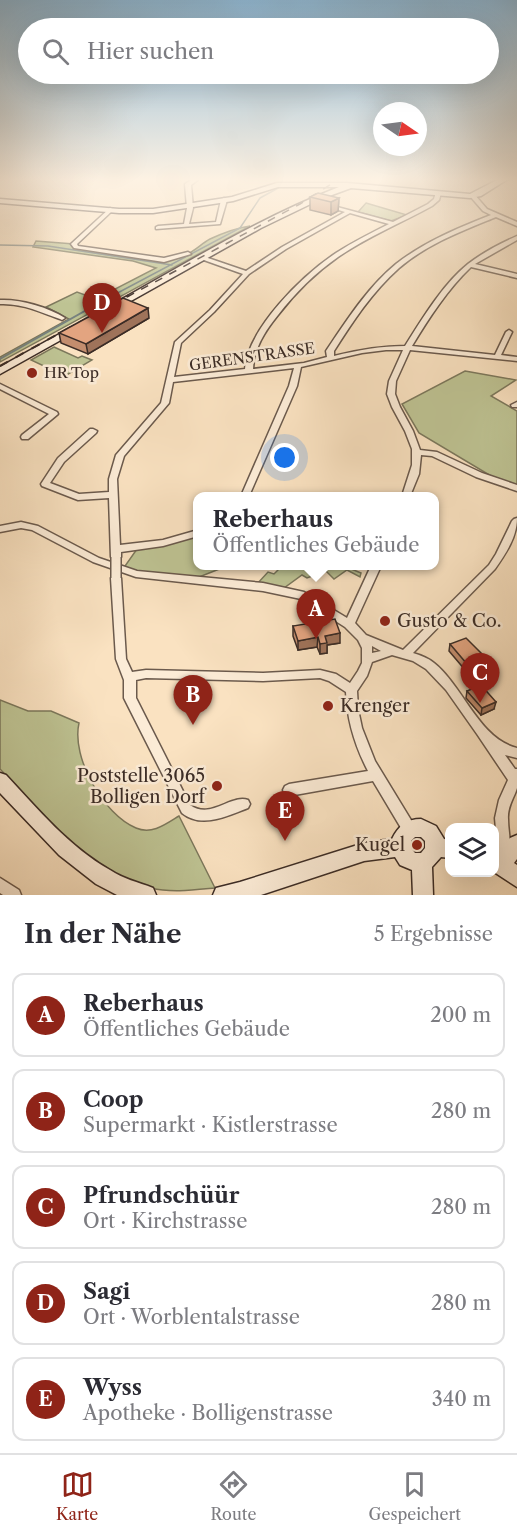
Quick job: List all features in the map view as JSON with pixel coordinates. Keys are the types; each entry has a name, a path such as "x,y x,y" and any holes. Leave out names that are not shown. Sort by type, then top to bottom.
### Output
{"main road":[{"path":"98,316 274,221"},
{"path":"0,371 88,321"},
{"path":"0,781 62,845 93,872 119,887 146,895"},
{"path":"223,895 240,892 364,852 424,830 443,848 422,862 408,858 404,838"},
{"path":"499,860 517,844"},
{"path":"422,862 423,895"},
{"path":"499,862 517,877"}],"street":[{"path":"99,221 74,244 76,247 164,260 188,254"},
{"path":"186,226 187,221"},
{"path":"158,228 219,221"},
{"path":"244,804 203,816 191,814 186,809 130,698 130,677 121,659 113,473 120,455 163,406 171,380 178,342 247,273 284,248 333,221"},
{"path":"382,221 394,224"},
{"path":"249,372 248,364 261,332 306,281 321,266 339,254 400,221"},
{"path":"331,358 330,351 355,310 394,267 436,239 481,221"},
{"path":"408,492 417,469 418,452 392,395 393,380 408,348 445,292 470,266 517,238"},
{"path":"203,258 247,273"},
{"path":"470,266 517,276"},
{"path":"0,302 11,300 23,303 62,318"},
{"path":"497,357 509,332"},
{"path":"408,348 517,358"},
{"name":"GERENSTRASSE","path":"171,380 298,366 370,350 408,348"},
{"path":"247,492 293,386 298,366"},
{"path":"0,386 54,414 25,437"},
{"path":"93,431 61,460 45,484 78,497 114,495"},
{"path":"418,452 438,455 479,475 517,488"},
{"path":"406,653 492,567 504,549 517,521"},
{"path":"0,530 21,525 35,528 96,560 136,574 294,593 349,624 363,638 392,651 406,653 435,671 515,776 501,818 504,840 499,858"},
{"path":"116,553 163,543 193,534"},
{"path":"349,624 374,570"},
{"path":"363,638 368,659 363,673 351,690 356,727 404,838"},
{"path":"368,659 392,651"},
{"path":"130,677 146,674 267,677 320,674 332,677 351,690"},
{"path":"480,729 505,750 517,753"},
{"path":"289,790 376,775"},
{"path":"0,885 14,895"}],"green space":[{"path":"250,226 0,362 0,357 69,319 46,307 77,292 96,299 156,268 133,261 33,247 36,241 74,244 76,247 117,255 162,259 187,254 215,237"},
{"path":"54,347 78,358 82,356 92,360 65,376 31,360"},
{"path":"465,371 516,380 491,396 517,411 517,485 491,476 419,433 402,404"},
{"path":"193,536 193,570 217,570 194,579 131,571 125,566 137,549 166,545"},
{"path":"278,570 347,570 334,579 326,571 307,578 302,575 284,588 257,584 268,572 274,574"},
{"path":"347,570 361,573 360,577"},
{"path":"0,700 28,711 51,711 79,723 80,752 85,768 92,784 112,811 124,821 142,830 159,828 179,816 215,888 175,891 151,888 107,869 68,840 0,769"}],"building":[{"path":"123,298 148,308 86,344 59,333"},
{"path":"335,619 340,633 325,636 327,643 320,644 318,637 298,641 293,626"},
{"path":"466,638 485,657 467,664 450,644"},
{"path":"481,685 496,702 482,708 467,691"}],"waterway":[{"path":"171,265 240,228 245,221"},
{"path":"0,245 48,246 171,265"},
{"path":"110,297 171,265"},
{"path":"0,359 113,295"}],"railway":[{"path":"127,297 269,221"},
{"path":"0,366 129,295"}],"place":[{"name":"Sagi","path":"102,333"},
{"name":"HR Top","path":"32,373"},
{"name":"Gusto & Co.","path":"385,621"},
{"name":"Reberhaus","path":"316,639"},
{"name":"Pfrundschüür","path":"480,703"},
{"name":"Krenger","path":"328,706"},
{"name":"Coop","path":"193,725"},
{"name":"Poststelle 3065 Bolligen Dorf","path":"217,786"},
{"name":"Wyss","path":"285,841"},
{"name":"Kugel","path":"417,845"}]}
